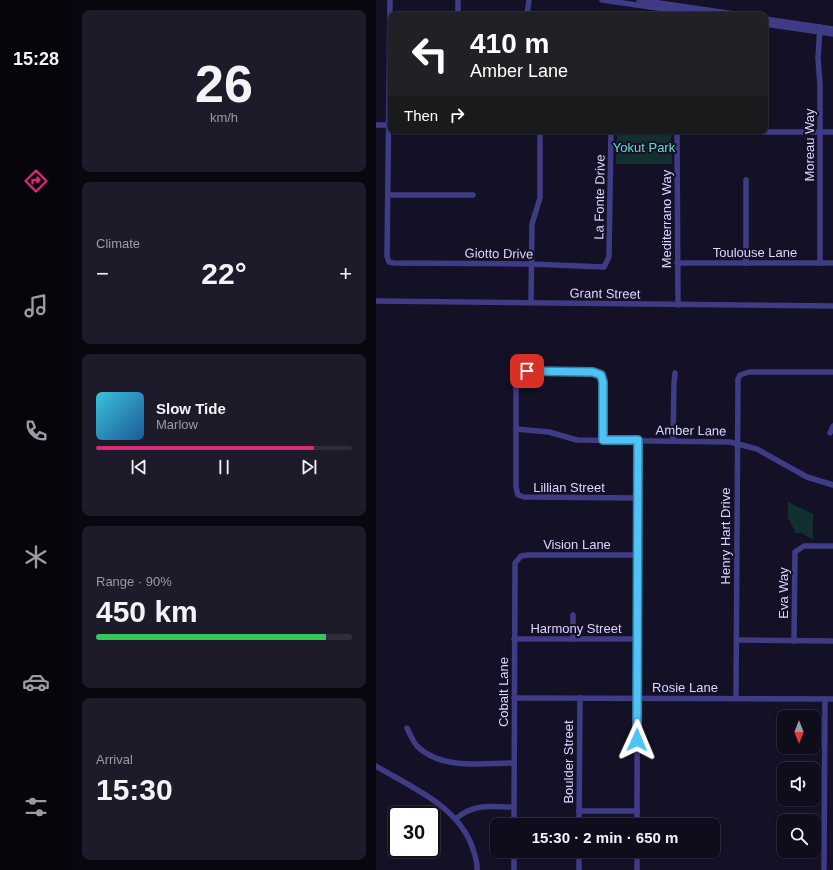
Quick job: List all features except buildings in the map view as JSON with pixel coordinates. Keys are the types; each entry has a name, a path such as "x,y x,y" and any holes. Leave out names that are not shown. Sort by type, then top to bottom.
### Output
{"street":[{"path":"390,0 390,12"},
{"path":"458,0 458,12"},
{"path":"528,12 529,0"},
{"path":"602,0 641,1 720,12"},
{"path":"641,1 692,12"},
{"path":"768,20 833,34"},
{"path":"768,24 820,30 833,29"},
{"name":"Moreau Way","path":"820,30 818,58 820,85 820,263"},
{"path":"376,125 388,125"},
{"path":"768,131 833,132"},
{"path":"390,134 388,195 473,195"},
{"path":"531,302 532,224 540,198 540,134"},
{"name":"La Fonte Drive","path":"607,263 609,258 611,134"},
{"name":"Mediterrano Way","path":"677,134 678,305"},
{"path":"746,180 746,263"},
{"name":"Giotto Drive","path":"388,195 388,262 531,264 598,268 604,267 607,263"},
{"name":"Toulouse Lane","path":"677,263 833,263"},
{"name":"Grant Street","path":"376,301 833,306"},
{"path":"516,429 516,384 519,374 527,371 593,372 601,375 603,382 603,440"},
{"name":"Henry Hart Drive","path":"736,698 736,384 740,375 749,372 833,372"},
{"path":"673,440 675,373"},
{"path":"830,433 833,426"},
{"name":"Amber Lane","path":"516,429 537,430 577,440 715,440 736,443 757,449 807,477 833,485"},
{"name":"Lillian Street","path":"516,429 516,487 518,495 524,497 638,498"},
{"path":"637,818 638,440"},
{"name":"Eva Way","path":"794,641 794,555 799,548 804,546 833,546"},
{"name":"Vision Lane","path":"517,559 521,556 528,555 637,555"},
{"name":"Cobalt Lane","path":"514,818 514,639 515,567 517,559"},
{"path":"573,615 573,639"},
{"name":"Harmony Street","path":"514,639 637,639"},
{"path":"736,640 833,641"},
{"name":"Rosie Lane","path":"514,698 833,699"},
{"name":"Boulder Street","path":"579,818 580,698"},
{"path":"824,870 825,699"},
{"path":"407,728 417,746 428,755 444,762 514,763"},
{"path":"376,766 442,805 456,818 469,838 477,870"},
{"path":"456,818 466,810 475,808 514,808"},
{"path":"579,811 637,811"},
{"path":"514,858 514,870"},
{"path":"579,858 579,870"},
{"path":"637,858 637,870"}],"green space":[{"name":"Yokut Park","path":"617,134 671,134 672,164 616,164"},
{"path":"788,502 813,514 813,540 802,533 796,533 788,518"}],"route":[{"path":"527,371 593,372 601,375 603,382 603,440 638,440 637,740"}]}
